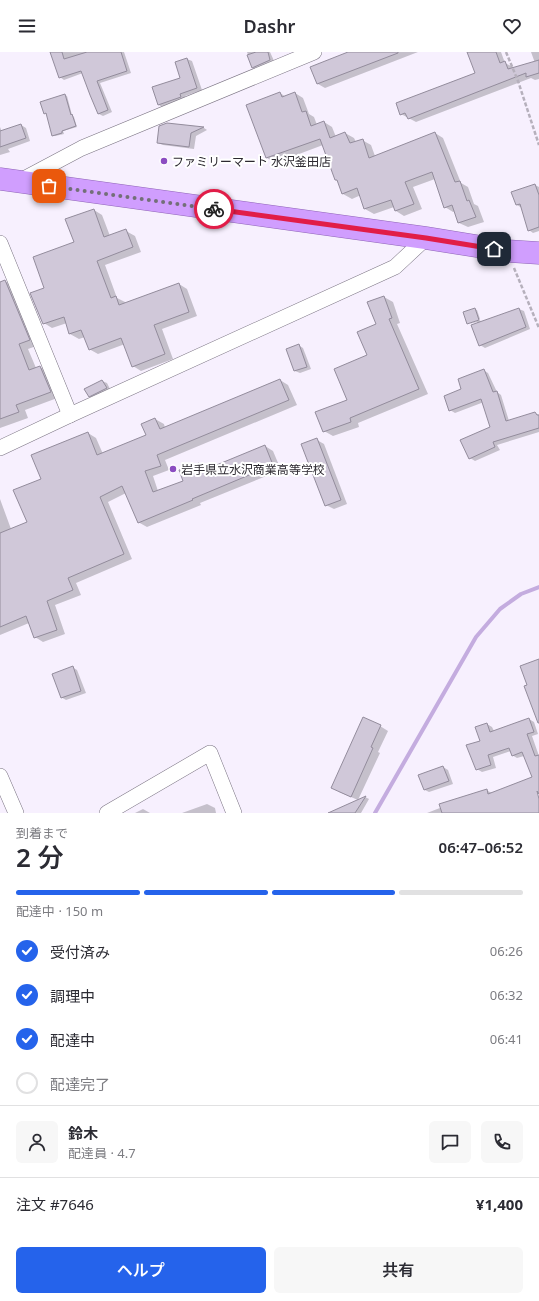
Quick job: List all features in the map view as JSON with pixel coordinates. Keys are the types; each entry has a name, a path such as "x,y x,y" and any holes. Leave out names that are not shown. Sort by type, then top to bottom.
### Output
{"highway":[{"path":"9,180 426,238 507,251 539,253"}],"street":[{"path":"9,180 82,148 314,52"},
{"path":"0,448 395,267 426,238"},
{"path":"0,243 70,415"},
{"path":"107,813 210,753 234,813"},
{"path":"0,776 16,813"}],"path":[{"path":"506,52 518,81 539,145"},
{"path":"507,251 539,328"}],"building":[{"path":"50,52 62,52 64,59 87,52 121,52 127,71 97,81 108,110 98,114 81,71 59,78"},
{"path":"256,52 268,52 270,60 252,68 247,55"},
{"path":"348,52 398,53 317,84 310,67"},
{"path":"467,52 496,52 500,63 505,61 508,69 539,60 539,73 526,77 526,73 408,119 405,113 400,115 396,103 475,73"},
{"path":"187,58 197,88 180,94 181,97 158,105 152,87 180,78 175,62"},
{"path":"280,92 282,97 295,92 302,112 306,111 311,126 324,121 330,138 345,132 350,143 363,139 369,158 435,132 455,182 460,181 467,201 469,200 476,217 458,223 452,205 444,208 432,172 405,182 414,204 395,211 391,200 364,209 357,188 342,194 337,180 335,180 320,139 266,158 246,105"},
{"path":"65,94 76,126 52,136 46,113 44,114 40,102"},
{"path":"167,123 204,127 191,133 189,147 157,143 159,126"},
{"path":"21,124 26,138 0,147 0,131"},
{"path":"535,184 539,195 539,227 528,231 520,204 516,205 511,192"},
{"path":"94,209 104,237 126,229 133,247 97,261 111,298 116,296 119,305 179,283 189,312 154,325 165,354 132,367 121,338 89,350 81,330 69,334 64,317 43,324 30,293 44,288 33,257 74,242 65,219"},
{"path":"5,280 30,340 19,344 29,370 40,366 51,392 16,405 19,412 0,419 0,282"},
{"path":"384,296 392,318 389,319 419,389 350,418 351,422 323,432 315,412 347,400 334,369 367,355 357,332 376,324 367,302"},
{"path":"475,308 479,320 467,324 463,312"},
{"path":"519,308 526,327 479,346 471,325"},
{"path":"299,344 307,367 294,371 286,349"},
{"path":"484,369 493,392 497,391 506,421 535,412 539,415 539,428 493,442 495,447 469,459 460,440 490,427 481,399 449,411 444,396 461,389 458,379"},
{"path":"280,379 289,400 157,455 161,466 145,471 153,492 183,481 179,470 199,463 202,471 265,445 273,465 138,523 122,486 100,497 124,554 68,578 73,590 47,601 57,630 34,638 26,616 0,627 0,533 27,522 13,490 41,479 31,455 88,432 97,455 146,435 141,424 155,418 160,429"},
{"path":"102,380 107,388 89,397 84,389"},
{"path":"317,438 341,500 325,506 301,444"},
{"path":"539,659 538,723 524,686 527,685 520,666"},
{"path":"73,666 81,691 61,698 52,674"},
{"path":"363,717 381,725 371,747 373,748 351,797 331,788"},
{"path":"529,718 534,732 527,734 535,756 539,755 539,794 537,791 539,799 539,813 442,813 439,804 487,789 488,794 532,777 522,752 512,756 509,748 488,755 491,765 476,770 466,745 480,741 475,727 487,723 490,732"},
{"path":"443,766 449,781 424,790 418,775"},
{"path":"366,796 355,813 328,813"}],"waterway":[{"path":"375,813 476,637 500,609 521,594 539,587"}],"way so far":[{"path":"49,186 214,209"}],"place":[{"name":"ファミリーマート 水沢釜田店","path":"164,161"},
{"name":"岩手県立水沢商業高等学校","path":"173,469"}],"route":[{"path":"214,209 426,238 494,249"}]}
